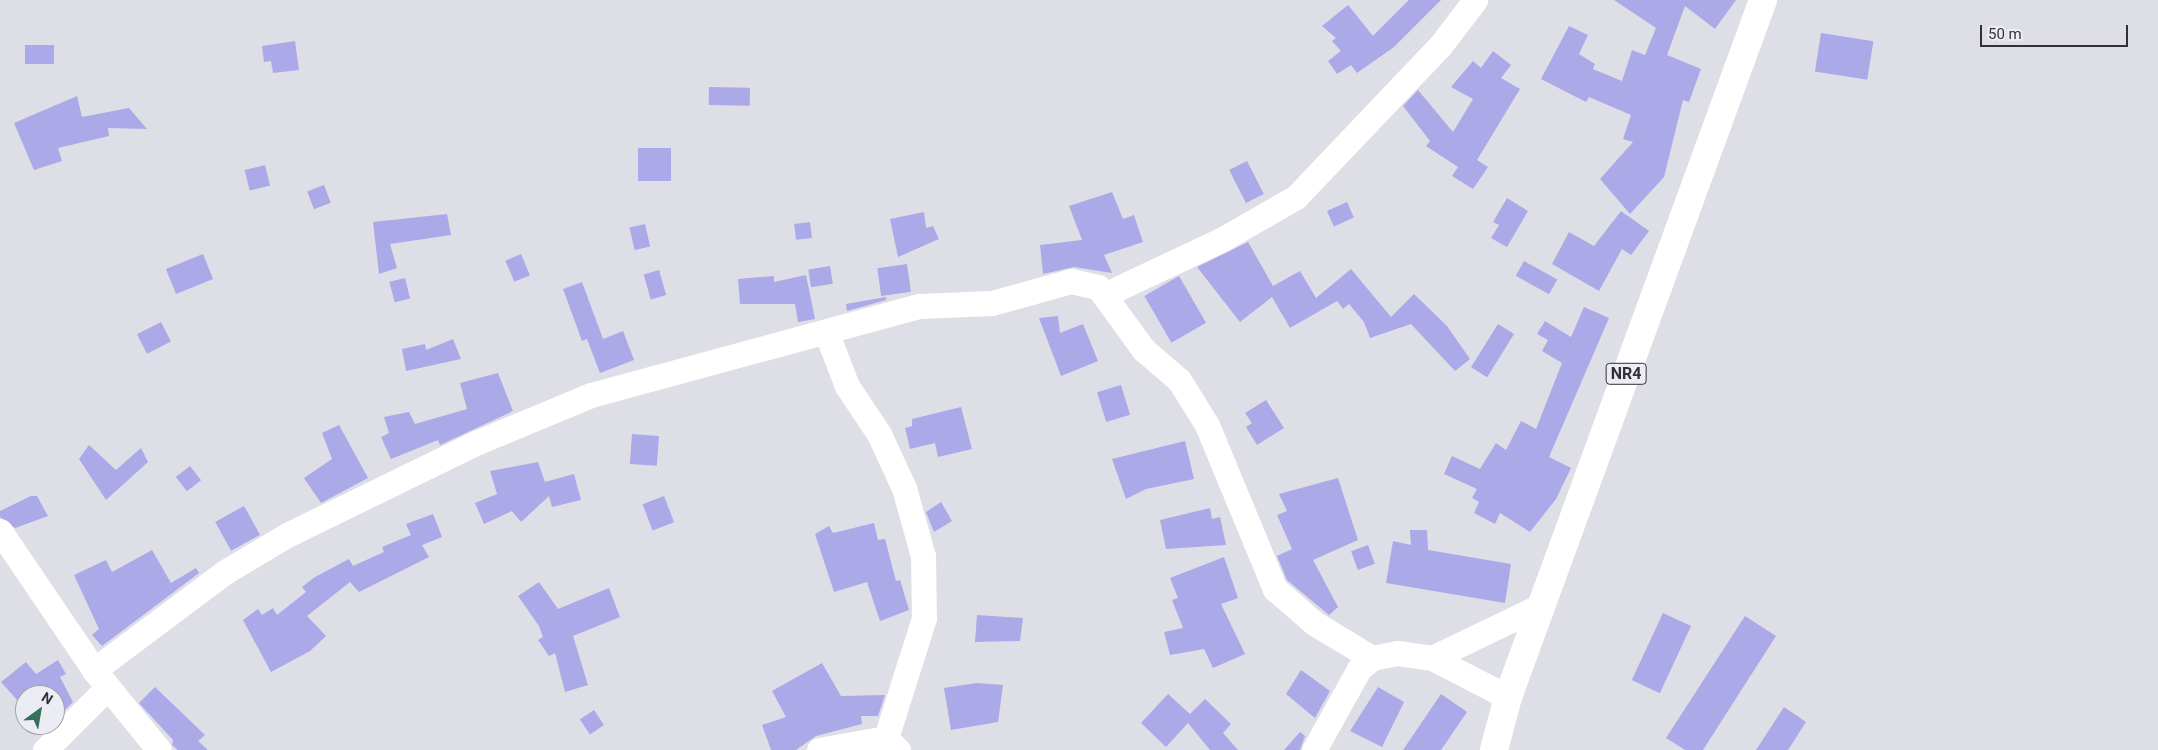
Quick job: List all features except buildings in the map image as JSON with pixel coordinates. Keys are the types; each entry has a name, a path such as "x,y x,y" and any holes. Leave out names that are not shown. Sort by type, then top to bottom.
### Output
{"highway":[{"name":"NR4","path":"1494,750 1508,696 1763,0"}],"street":[{"path":"1104,295 1221,240 1296,197 1440,46 1475,0"},
{"path":"45,750 101,679 225,572 287,534 478,442 600,392 827,334 920,306 992,303 1071,281 1086,282 1104,295 1144,350 1179,380 1207,425 1274,589 1314,623 1372,658"},
{"path":"819,750 892,744 924,618 923,556 904,488 878,434 847,386 827,334"},
{"path":"0,531 101,679 159,750"},
{"path":"1432,658 1542,605"},
{"path":"1314,750 1359,669 1372,658 1397,653 1432,658 1508,696"}]}
